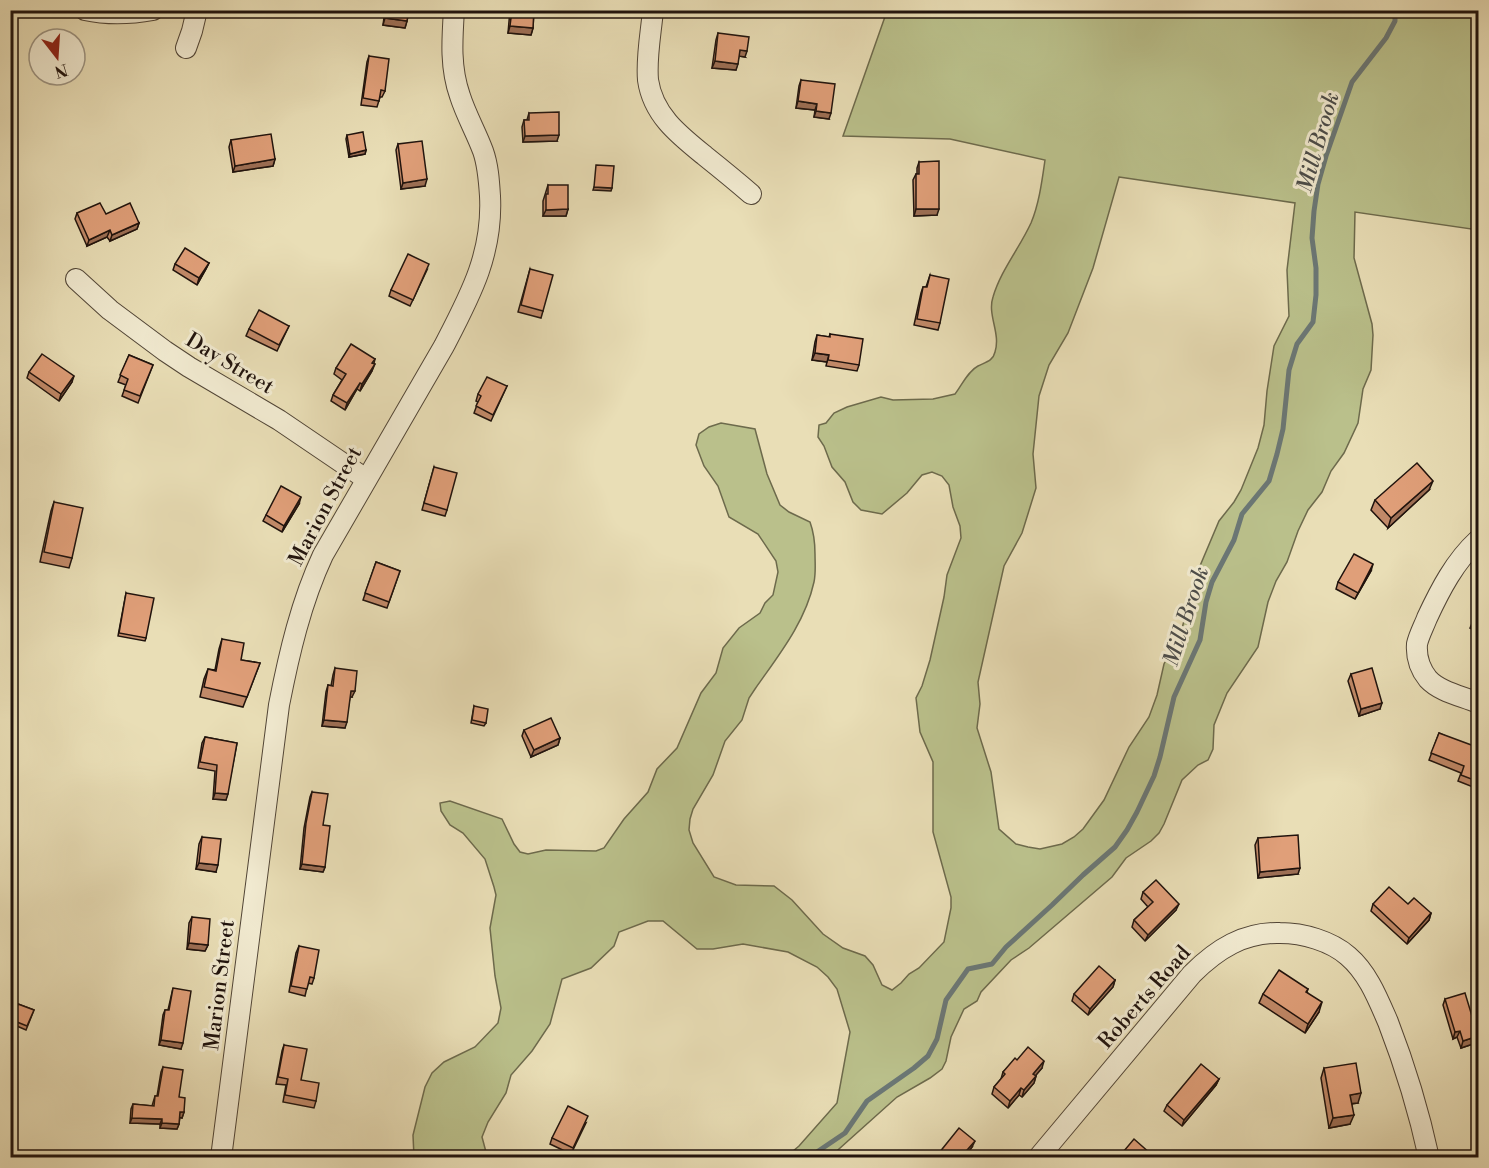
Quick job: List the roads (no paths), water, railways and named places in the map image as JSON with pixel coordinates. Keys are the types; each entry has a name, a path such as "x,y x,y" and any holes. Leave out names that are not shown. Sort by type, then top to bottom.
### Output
{"street":[{"path":"85,10 98,13 123,13 153,10"},
{"path":"186,48 197,10"},
{"name":"Marion Street","path":"221,1158 279,705 289,654 323,555 460,315 483,261 489,233 491,203 489,177 483,152 459,96 454,73 451,48 454,10"},
{"path":"653,10 648,72 650,90 657,108 675,131 752,194"},
{"name":"Day Street","path":"76,279 110,310 189,368 279,420 366,479"},
{"path":"1479,540 1458,563 1446,581 1421,633 1417,650 1420,666 1430,681 1479,703"},
{"name":"Roberts Road","path":"1038,1158 1204,962 1232,944 1255,936 1288,933 1332,946 1348,956 1362,971 1376,995 1394,1039 1413,1097 1429,1158"}],"waterway":[{"name":"Mill Brook","path":"808,1158 845,1133 867,1101 928,1056 937,1039 946,1000 968,969 992,964 1006,947 1115,847 1137,812 1154,776 1174,697 1200,640 1206,602 1212,582 1234,540 1242,514 1269,481 1283,429 1289,370 1297,344 1313,322 1316,268 1312,238 1318,184 1352,82 1386,38 1395,21 1395,10"}]}
